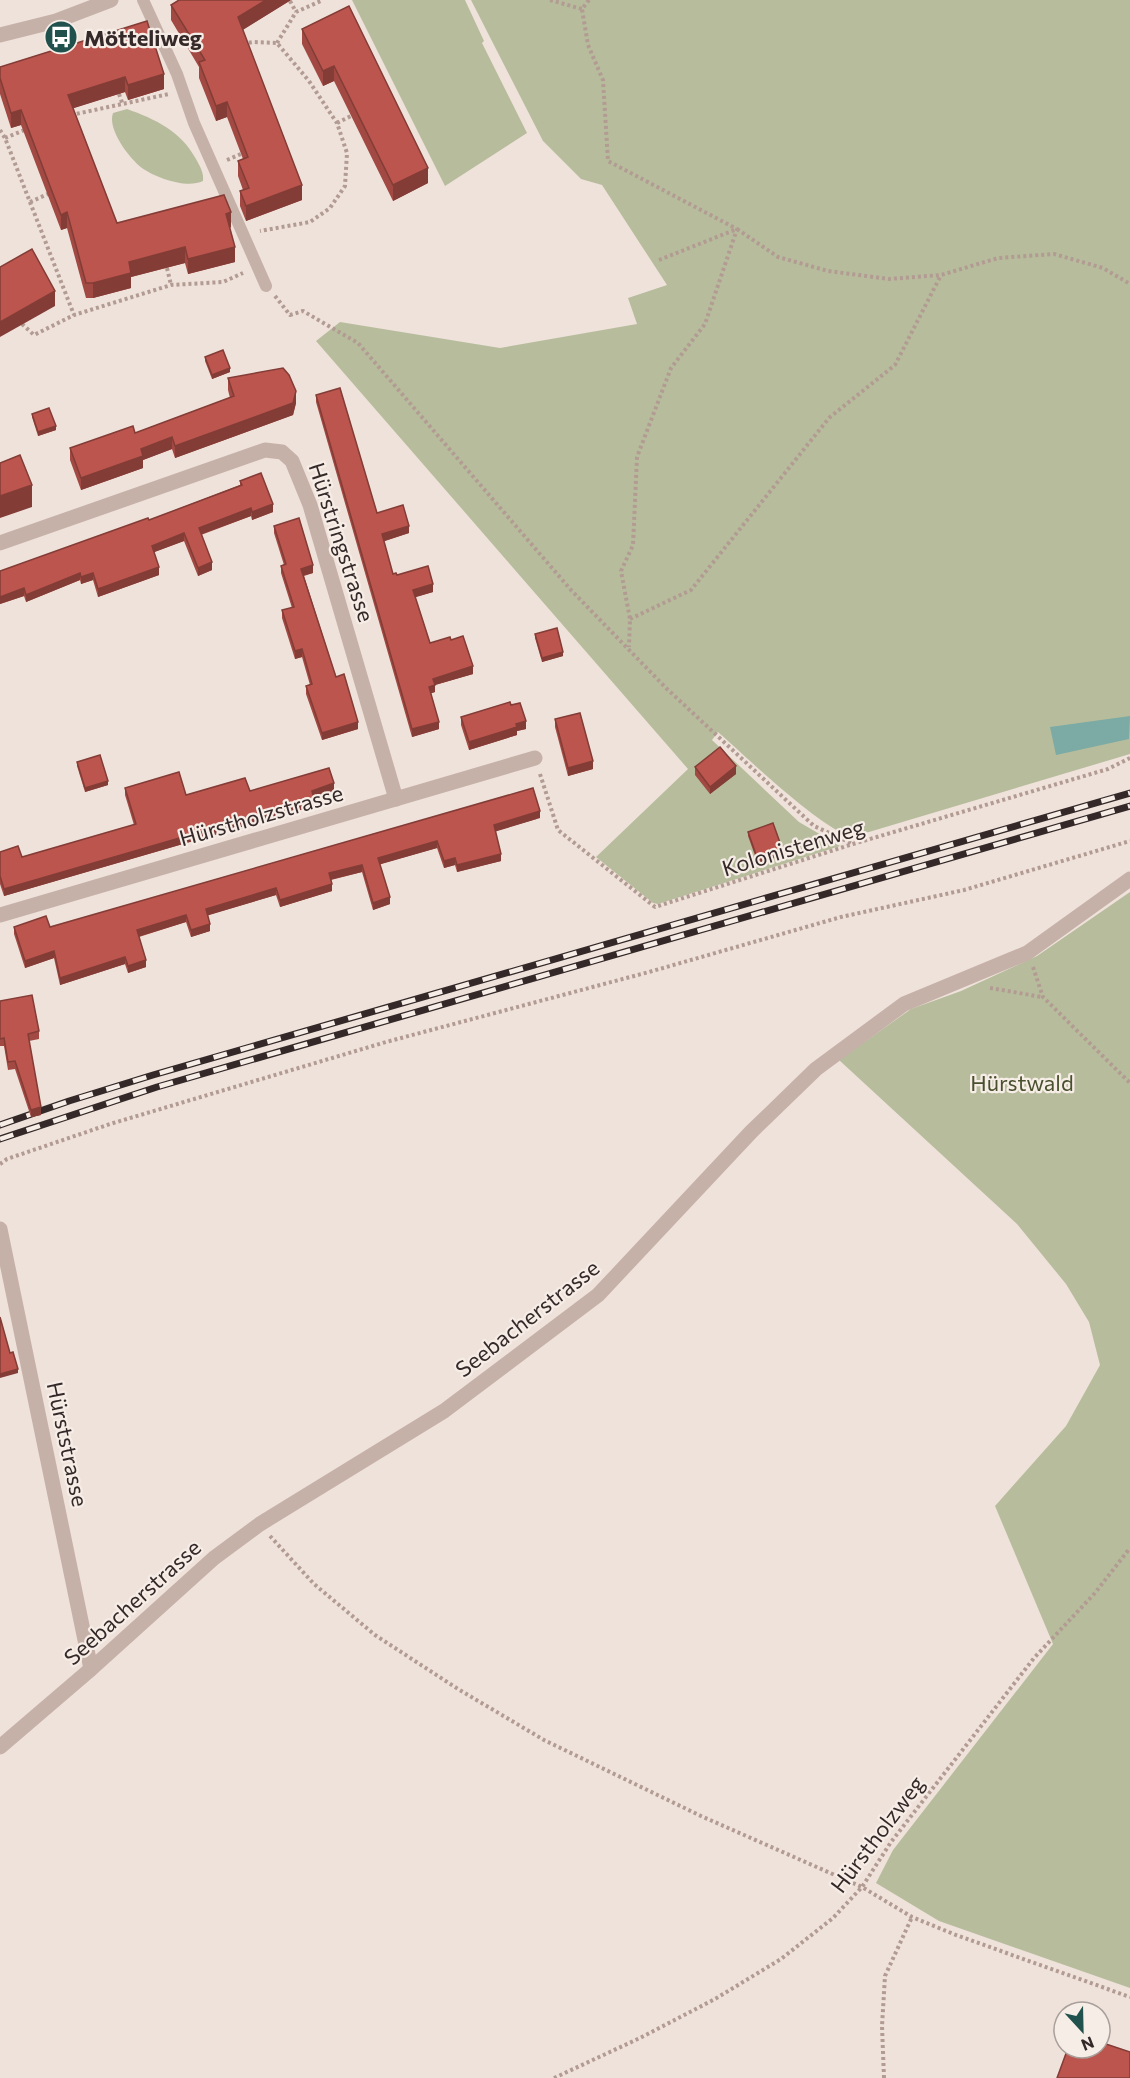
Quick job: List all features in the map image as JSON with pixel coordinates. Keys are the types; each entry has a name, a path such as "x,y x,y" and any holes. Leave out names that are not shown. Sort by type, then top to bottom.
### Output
{"street":[{"path":"0,35 56,21 111,0"},
{"name":"Hürstringstrasse","path":"0,543 265,450 282,452 292,461 310,505 396,799"},
{"name":"Hürstholzstrasse","path":"0,915 535,759"},
{"name":"Seebacherstrasse","path":"0,1747 214,1558 260,1524 444,1411 598,1295 751,1132 808,1077 904,1004 1027,953 1130,879"},
{"name":"Hürststrasse","path":"0,1229 91,1669"}],"lane":[{"path":"143,0 177,74 194,123 266,286"}],"path":[{"path":"277,43 296,12 323,0"},
{"path":"550,0 582,9"},
{"path":"589,0 582,9 588,45 603,80 608,161 737,229 778,257 828,271 889,279 941,275 998,258 1054,254 1103,268 1130,284"},
{"path":"290,1 296,12"},
{"path":"234,47 253,42 277,43 309,81 336,123 347,153 345,186 330,207 310,222 244,234"},
{"path":"65,116 183,91"},
{"path":"119,93 123,105"},
{"path":"336,123 351,116"},
{"path":"5,138 34,126"},
{"path":"0,130 74,315"},
{"path":"30,202 48,194"},
{"path":"658,261 737,229"},
{"path":"629,648 630,619 621,571 633,545 637,457 671,368 705,324 737,229"},
{"path":"22,324 34,336 74,315 171,285 223,282 258,267"},
{"path":"167,268 171,285"},
{"path":"630,619 691,590 828,418 895,365 941,275"},
{"path":"282,303 290,315 303,311 358,343 571,590 666,688 814,826 853,844"},
{"name":"Kolonistenweg","path":"535,759 558,830 655,907 853,844 1108,769 1130,758"},
{"path":"0,1164 8,1159 110,1124 386,1042 649,972 841,917 964,890 1130,841"},
{"path":"1027,953 1043,997 1130,1083"},
{"path":"989,987 1043,997"},
{"path":"260,1524 314,1584 346,1613 375,1635 458,1689 544,1740 701,1816 862,1887 912,1917 956,1935 1130,1996"},
{"name":"Hürstholzweg","path":"554,2078 640,2038 715,1999 781,1959 833,1918 862,1887 906,1822 1034,1658 1095,1593 1130,1548"},
{"path":"884,2078 882,2026 885,1976 912,1917"}],"green space":[{"path":"352,0 465,0 484,41 482,43 527,133 445,186"},
{"path":"471,0 1130,0 1130,754 869,832 850,835 838,831 803,807 718,732 712,740 799,822 840,846 658,904 653,903 596,857 688,769 316,341 340,322 500,348 637,324 628,298 667,285 602,185 581,179 543,141"},
{"path":"127,109 166,127 183,141 200,167 203,181 180,183 163,179 142,168 120,143 113,127 113,113"},
{"name":"Hürstwald","path":"1130,892 1130,1988 939,1921 876,1883 893,1850 1053,1644 995,1506 1066,1426 1100,1365 1089,1322 1066,1284 1017,1224 839,1060 911,1009 961,991 1037,956"}],"water":[{"path":"1130,716 1129,739 1056,755 1050,727"}],"building":[{"path":"179,0 266,0 238,17 302,185 246,206 240,191 249,188 238,161 248,157 227,102 216,106 199,62 205,60 171,5"},
{"path":"349,6 428,168 393,185 334,66 323,71 302,29"},
{"path":"147,21 164,74 128,85 125,77 68,95 117,223 224,195 231,212 226,214 235,247 188,259 185,247 129,262 131,273 86,283 67,212 61,215 21,110 11,113 0,78 0,67"},
{"path":"32,249 55,291 0,322 0,267"},
{"path":"223,350 230,368 212,375 205,357"},
{"path":"283,368 296,391 293,403 175,446 172,437 141,449 143,456 81,478 70,448 133,426 135,433 234,396 228,378"},
{"path":"340,388 377,513 403,505 409,526 382,534 393,574 397,575 428,566 433,584 413,590 430,643 463,636 473,666 433,679 435,685 429,687 439,722 412,729 316,395"},
{"path":"49,408 56,426 38,432 32,414"},
{"path":"20,455 32,485 0,496 0,463"},
{"path":"261,473 273,504 252,512 251,508 199,528 212,562 198,568 184,533 152,546 159,567 98,589 93,573 81,577 80,573 26,595 24,588 0,597 0,571 148,518 149,520 242,485 240,481"},
{"path":"299,518 313,565 301,569 336,677 344,674 358,722 322,733 306,686 312,684 302,649 295,651 282,610 294,607 281,566 286,564 274,526"},
{"path":"557,628 563,652 542,658 535,634"},
{"path":"510,702 511,705 520,703 526,721 516,724 517,727 469,742 461,717"},
{"path":"580,713 593,761 568,768 555,719"},
{"path":"720,747 736,766 710,787 695,767"},
{"path":"100,755 108,781 85,788 77,762"},
{"path":"329,768 334,783 312,791 314,799 4,889 0,876 0,852 18,846 22,857 136,824 125,788 179,772 186,795 245,778 250,791"},
{"path":"533,788 540,811 494,825 501,854 457,865 455,858 444,861 437,841 378,858 390,897 373,903 362,865 329,873 332,884 280,900 276,888 206,909 210,924 191,930 186,915 137,930 146,960 128,966 125,957 60,978 54,951 25,961 14,927 46,916 50,927"},
{"path":"773,823 783,851 758,860 748,832"},
{"path":"32,995 39,1031 28,1034 41,1107 31,1110 15,1061 8,1062 4,1038 0,1039 0,1001"},
{"path":"0,1317 10,1353 13,1352 18,1369 0,1374"},
{"path":"1112,2046 1130,2052 1130,2078 1057,2078 1064,2060 1112,2060"}],"railway":[{"path":"0,1125 153,1075 1130,793"},
{"path":"0,1139 157,1087 1130,806"}],"place":[{"name":"Mötteliweg","path":"61,37"}]}
